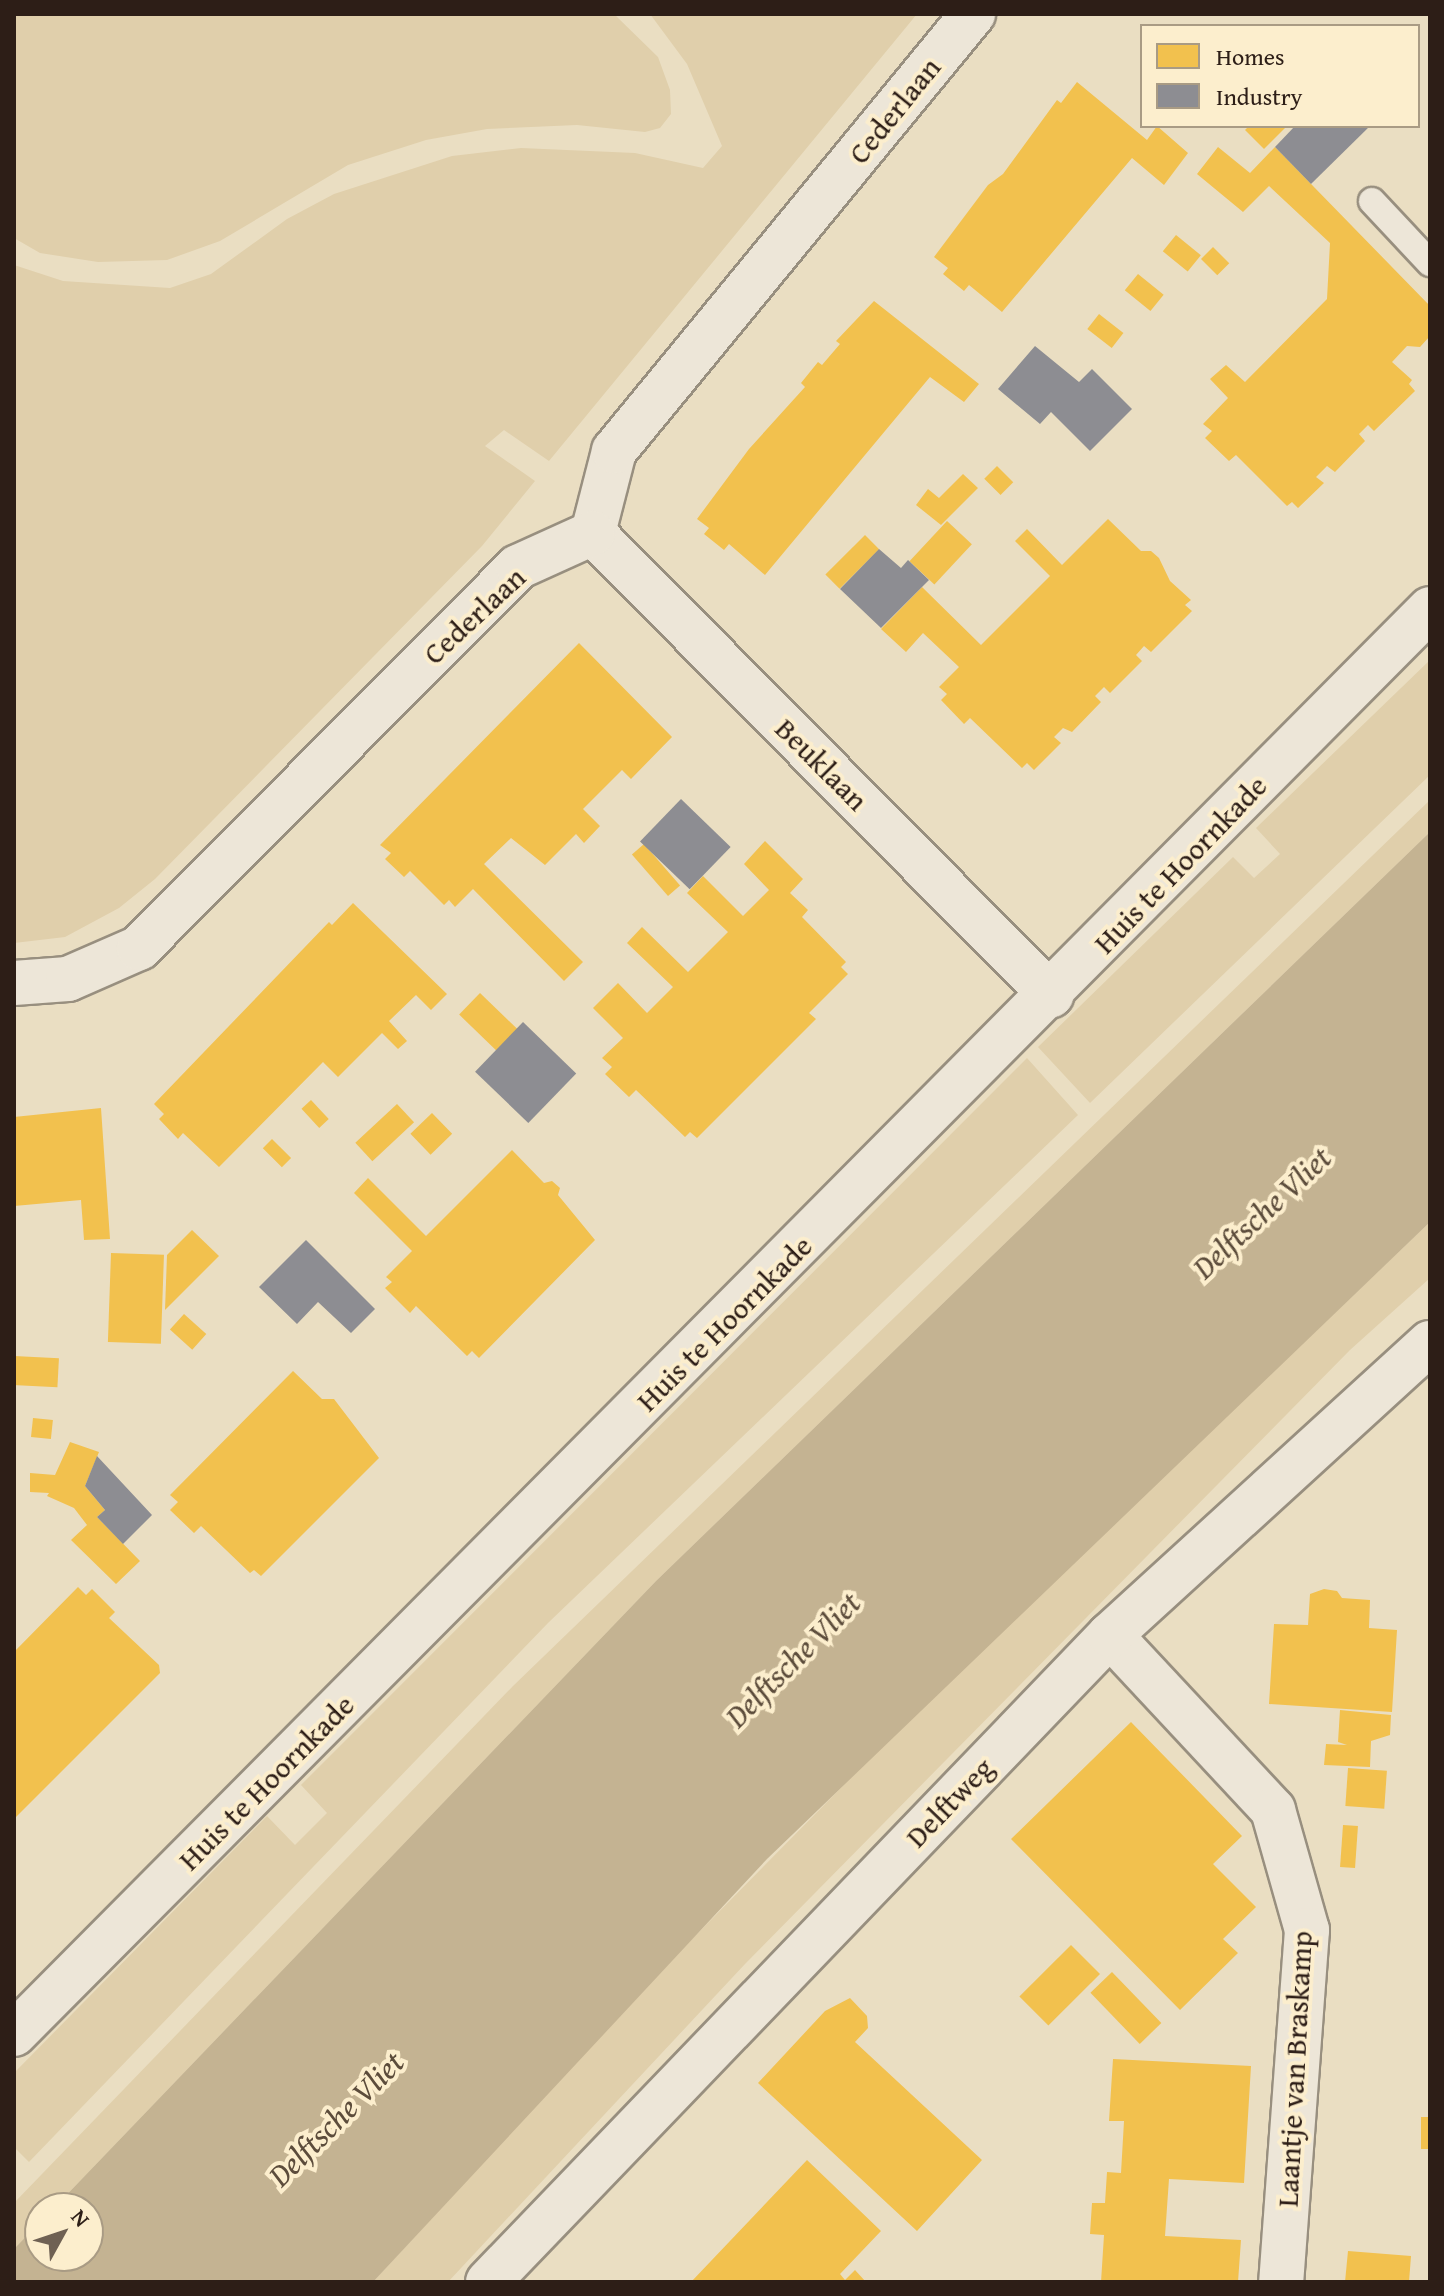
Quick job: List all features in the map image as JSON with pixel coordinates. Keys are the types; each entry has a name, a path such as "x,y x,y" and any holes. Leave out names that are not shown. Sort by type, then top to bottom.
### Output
{"street":[{"name":"Cederlaan","path":"14,983 68,979 139,948 518,567 593,533 614,451 973,14"},
{"name":"Beuklaan","path":"593,533 1051,995"},
{"name":"Huis te Hoornkade","path":"14,2034 1051,995 1430,609"},
{"name":"Delftweg","path":"488,2282 1110,1635 1430,1343"},
{"name":"Laantje van Braskamp","path":"1110,1635 1273,1810 1307,1930 1281,2282"}],"lane":[{"path":"1372,201 1430,263"}],"shaded area":[{"path":"14,14 614,14 658,57 670,90 671,114 660,128 645,132 577,125 487,129 426,140 348,165 220,241 167,260 98,262 40,253 14,238"},
{"path":"650,14 917,14 549,461 504,430 485,446 535,481 482,546 155,879 119,908 65,937 14,943 14,265 63,281 170,288 211,274 287,219 334,194 452,156 521,148 635,153 703,168 722,146 687,64"},
{"path":"1430,660 1430,775 1090,1103 1038,1047 1233,857 1254,878 1280,854 1256,828"},
{"path":"1430,800 1430,832 656,1581 69,2192 25,2192 513,1686"},
{"path":"1027,1058 1078,1115 548,1623 29,2162 14,2147 14,2073 267,1816 295,1845 327,1813 301,1785"},
{"path":"1430,1222 1430,1278 1350,1350 745,1964 448,2282 373,2282 634,1998 895,1733"},
{"path":"24,2193 24,2239 14,2249 14,2203"}],"water":[{"name":"Delftsche Vliet","path":"1430,832 1430,1222 767,1859 373,2282 14,2282 14,2249 24,2239 24,2272 104,2272 104,2192 69,2192 656,1581"}],"building: Homes":[{"path":"1077,82 1147,140 1156,128 1159,128 1188,153 1164,185 1132,158 1002,312 969,285 964,291 943,274 948,268 934,257 988,185 1003,174 1057,100 1061,103"},
{"path":"1247,128 1285,128 1264,149 1245,130"},
{"path":"1218,147 1250,173 1275,147 1430,306 1430,336 1420,347 1407,346 1392,362 1412,380 1409,384 1415,391 1374,431 1368,425 1359,434 1365,441 1335,472 1327,466 1316,477 1324,483 1298,508 1292,502 1287,506 1236,455 1229,461 1205,438 1212,431 1203,424 1228,398 1210,379 1226,365 1245,382 1327,299 1330,243 1269,186 1243,212 1197,174"},
{"path":"1176,235 1201,255 1188,271 1163,251"},
{"path":"1213,247 1229,263 1217,275 1201,259"},
{"path":"1138,274 1164,295 1150,311 1125,290"},
{"path":"874,301 979,384 964,402 930,377 765,575 729,544 724,550 704,534 709,528 697,519 749,449 805,387 801,383 818,362 822,365 840,344 836,341"},
{"path":"1099,314 1123,333 1112,348 1087,329"},
{"path":"997,466 1013,482 1001,495 984,479"},
{"path":"963,474 978,488 941,525 916,505 928,489 939,498"},
{"path":"1108,519 1141,551 1151,551 1159,558 1170,581 1191,600 1185,605 1192,611 1151,652 1144,646 1136,655 1142,661 1110,693 1104,687 1095,696 1101,702 1072,732 1063,728 1054,737 1061,743 1034,770 1027,763 1022,768 970,718 964,724 941,700 947,694 939,687 959,667 923,633 906,652 881,629 922,587 981,645 1050,576 1015,541 1027,529 1062,565"},
{"path":"947,521 972,544 934,584 909,561"},
{"path":"865,535 879,549 840,589 825,575"},
{"path":"579,643 672,737 631,779 622,770 583,809 600,826 584,843 576,834 545,865 511,838 484,864 583,962 564,981 473,889 455,907 449,900 444,905 410,871 404,877 385,859 391,853 380,845"},
{"path":"765,841 803,879 790,893 808,910 802,917 846,962 841,967 848,974 809,1013 816,1019 697,1138 690,1132 685,1137 636,1090 629,1097 605,1074 612,1067 602,1058 623,1038 593,1008 618,983 647,1013 673,987 627,943 642,927 688,972 728,932 687,893 703,876 743,916 769,890 744,864"},
{"path":"644,844 680,886 668,896 632,854"},
{"path":"353,903 447,994 431,1010 416,995 389,1021 407,1041 398,1049 382,1033 338,1077 323,1062 219,1167 183,1133 178,1139 159,1119 164,1114 154,1104 329,922 332,925"},
{"path":"480,993 517,1029 497,1051 459,1015"},
{"path":"311,1100 329,1119 319,1128 301,1109"},
{"path":"397,1104 414,1122 372,1161 355,1143"},
{"path":"101,1108 110,1239 84,1240 81,1200 14,1206 14,1117"},
{"path":"432,1113 452,1134 431,1155 410,1134"},
{"path":"272,1139 291,1158 282,1167 263,1148"},
{"path":"512,1150 544,1183 552,1181 560,1188 558,1195 595,1240 479,1358 472,1351 467,1356 416,1306 410,1313 385,1288 392,1282 386,1277 412,1251 354,1193 368,1178 426,1236"},
{"path":"192,1230 219,1256 165,1310 167,1255"},
{"path":"111,1253 164,1255 161,1344 108,1342"},
{"path":"184,1314 206,1334 192,1350 170,1330"},
{"path":"14,1356 59,1358 57,1387 14,1385"},
{"path":"293,1371 322,1399 334,1399 379,1458 261,1576 254,1570 250,1573 201,1526 194,1533 170,1510 178,1502 170,1495"},
{"path":"33,1418 53,1420 51,1439 31,1437"},
{"path":"70,1442 99,1452 85,1486 105,1510 97,1517 140,1561 116,1584 71,1540 87,1525 74,1508 47,1496 49,1493 30,1492 30,1473 55,1475"},
{"path":"78,1587 86,1595 92,1589 115,1612 109,1618 159,1665 160,1673 14,1819 14,1652"},
{"path":"1324,1589 1337,1591 1342,1598 1370,1600 1369,1628 1397,1630 1392,1712 1269,1704 1274,1624 1308,1625 1310,1594"},
{"path":"1340,1710 1391,1715 1390,1735 1371,1741 1370,1767 1324,1765 1326,1744 1347,1745 1338,1742"},
{"path":"1131,1722 1242,1836 1213,1864 1256,1907 1223,1939 1238,1953 1180,2010 1011,1839"},
{"path":"1348,1768 1387,1771 1384,1809 1345,1806"},
{"path":"1343,1825 1358,1826 1355,1868 1340,1867"},
{"path":"1071,1945 1100,1974 1048,2026 1019,1997"},
{"path":"1112,1972 1161,2023 1140,2044 1090,1993"},
{"path":"850,1998 867,2016 868,2028 855,2042 982,2160 917,2231 758,2083 825,2011"},
{"path":"1113,2059 1251,2066 1244,2183 1169,2179 1165,2236 1241,2240 1238,2282 1101,2282 1104,2235 1090,2234 1092,2203 1105,2203 1107,2172 1121,2173 1124,2121 1109,2121"},
{"path":"1421,2117 1430,2117 1430,2149 1421,2149"},
{"path":"807,2160 881,2231 840,2274 845,2280 855,2270 866,2282 691,2282"},
{"path":"1348,2251 1411,2256 1409,2282 1345,2282"}],"building: Industry":[{"path":"1293,128 1368,128 1311,184 1275,147"},
{"path":"1035,346 1079,382 1092,369 1132,409 1090,451 1051,412 1040,424 998,389"},
{"path":"879,549 901,568 908,560 929,580 881,628 840,589"},
{"path":"681,799 731,847 690,889 640,841"},
{"path":"523,1022 576,1073 528,1123 475,1072"},
{"path":"306,1240 375,1309 351,1333 318,1302 297,1324 259,1287"},
{"path":"97,1456 152,1515 123,1544 97,1517 105,1510 85,1486"}]}
